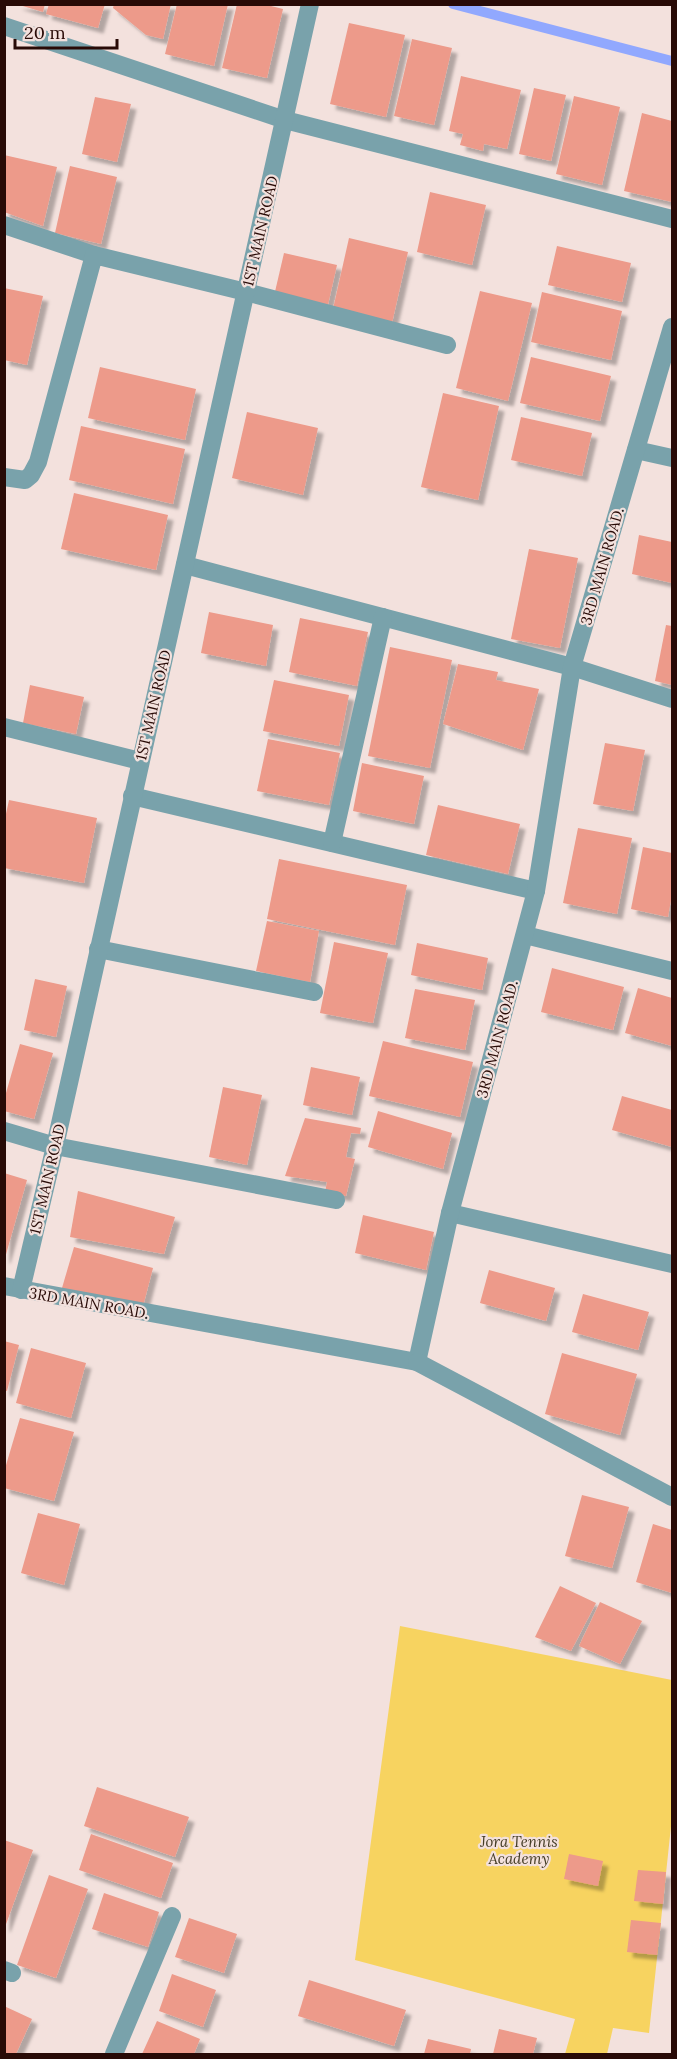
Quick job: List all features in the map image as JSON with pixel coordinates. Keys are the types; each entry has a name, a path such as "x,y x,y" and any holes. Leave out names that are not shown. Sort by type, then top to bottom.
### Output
{"street":[{"name":"1ST MAIN ROAD","path":"13,1288 55,1146 310,4"},
{"path":"4,26 285,120 672,219"},
{"path":"4,225 94,255 447,345"},
{"path":"4,477 25,480 39,462 94,255"},
{"name":"3RD MAIN ROAD.","path":"13,1288 417,1362 450,1213 536,891 572,667 672,327"},
{"path":"636,450 672,458"},
{"path":"185,565 572,667 672,699"},
{"path":"332,843 383,617"},
{"path":"4,727 140,761"},
{"path":"132,796 536,891"},
{"path":"525,935 672,971"},
{"path":"98,949 314,992"},
{"path":"4,1131 55,1146 336,1200"},
{"path":"450,1213 672,1264"},
{"path":"417,1362 671,1491"},
{"path":"114,2055 172,1916"}],"green space":[{"name":"Jora Tennis Academy","path":"400,1626 672,1680 672,1817 649,2033 613,2028 607,2054 565,2054 575,2019 355,1960"}],"building":[{"path":"16,4 45,4 43,12"},
{"path":"49,4 105,4 98,28 46,14"},
{"path":"114,4 171,4 163,39 146,35 113,8"},
{"path":"177,4 228,4 214,66 165,54"},
{"path":"237,4 263,4 283,9 267,78 222,68"},
{"path":"349,23 405,35 386,117 330,104"},
{"path":"412,39 452,48 434,125 394,116"},
{"path":"461,76 521,90 507,149 484,144 483,151 460,145 463,134 449,131"},
{"path":"534,88 566,95 551,161 519,154"},
{"path":"574,96 620,107 602,185 556,174"},
{"path":"95,97 131,104 117,162 82,154"},
{"path":"642,113 672,121 672,202 624,191"},
{"path":"4,155 57,167 43,226 4,212"},
{"path":"70,166 117,177 101,244 55,233"},
{"path":"430,192 486,205 472,265 417,252"},
{"path":"349,238 408,252 392,323 333,309"},
{"path":"557,246 631,263 622,302 548,285"},
{"path":"284,253 337,265 327,309 274,296"},
{"path":"4,288 43,296 27,365 4,360"},
{"path":"480,291 532,303 508,401 456,388"},
{"path":"542,292 622,311 611,360 531,342"},
{"path":"531,357 611,376 600,421 520,403"},
{"path":"100,367 196,389 185,440 88,418"},
{"path":"443,393 499,406 478,500 421,487"},
{"path":"247,412 318,428 303,495 232,478"},
{"path":"521,417 592,433 582,476 511,460"},
{"path":"81,426 185,449 173,504 69,480"},
{"path":"74,493 168,515 156,570 61,549"},
{"path":"639,535 672,542 672,583 632,574"},
{"path":"529,549 578,558 560,648 511,639"},
{"path":"209,612 273,625 266,666 201,653"},
{"path":"300,618 368,632 357,686 289,672"},
{"path":"666,625 672,626 672,685 655,681"},
{"path":"390,647 452,660 430,768 368,756"},
{"path":"458,664 498,672 496,680 539,689 523,750 443,724"},
{"path":"274,680 349,695 339,746 263,731"},
{"path":"30,685 84,697 76,734 23,723"},
{"path":"268,739 340,753 329,805 257,791"},
{"path":"605,743 645,750 633,811 593,804"},
{"path":"362,763 424,776 414,824 353,811"},
{"path":"9,800 97,818 84,883 4,868 4,823"},
{"path":"438,805 520,824 508,874 426,855"},
{"path":"578,828 632,838 617,914 563,903"},
{"path":"643,847 672,853 672,894 668,917 631,909"},
{"path":"279,859 407,885 395,945 267,919"},
{"path":"267,921 319,931 310,982 256,971"},
{"path":"334,942 388,953 373,1023 320,1013"},
{"path":"417,943 488,958 482,990 411,975"},
{"path":"552,968 624,987 613,1030 541,1012"},
{"path":"35,979 67,986 56,1037 24,1030"},
{"path":"638,988 672,998 672,1046 625,1033"},
{"path":"415,989 475,1000 465,1050 405,1038"},
{"path":"383,1041 473,1062 460,1117 369,1096"},
{"path":"20,1044 53,1053 34,1119 4,1111 4,1100"},
{"path":"311,1067 360,1077 352,1115 303,1105"},
{"path":"223,1087 262,1095 247,1165 209,1157"},
{"path":"622,1096 672,1110 672,1147 612,1130"},
{"path":"378,1111 452,1133 443,1169 368,1147"},
{"path":"305,1118 361,1128 360,1134 351,1133 346,1157 355,1159 346,1196 325,1192 327,1182 285,1176"},
{"path":"4,1173 27,1180 5,1258 4,1258"},
{"path":"78,1191 175,1217 164,1254 70,1237"},
{"path":"363,1215 434,1232 426,1270 355,1253"},
{"path":"74,1247 153,1268 142,1310 62,1288"},
{"path":"489,1270 555,1288 546,1321 480,1303"},
{"path":"583,1294 649,1312 638,1350 572,1332"},
{"path":"4,1341 19,1345 7,1391 4,1390"},
{"path":"31,1348 86,1363 71,1418 16,1403"},
{"path":"562,1353 637,1374 620,1435 545,1414"},
{"path":"20,1418 74,1432 54,1501 4,1488 4,1472"},
{"path":"582,1495 629,1507 612,1568 565,1556"},
{"path":"38,1513 80,1524 64,1585 21,1573"},
{"path":"653,1524 672,1530 672,1593 636,1582"},
{"path":"560,1586 596,1603 571,1651 535,1637"},
{"path":"600,1602 642,1621 620,1664 579,1646"},
{"path":"97,1787 189,1817 175,1857 84,1826"},
{"path":"91,1834 173,1863 161,1898 79,1870"},
{"path":"4,1840 33,1850 5,1927 4,1926"},
{"path":"569,1854 603,1861 598,1886 564,1879"},
{"path":"638,1870 666,1872 663,1904 634,1901"},
{"path":"49,1875 88,1889 56,1978 17,1965"},
{"path":"104,1893 159,1912 148,1947 92,1929"},
{"path":"189,1918 237,1934 224,1973 175,1957"},
{"path":"631,1920 661,1923 657,1955 627,1952"},
{"path":"172,1974 216,1990 203,2027 159,2011"},
{"path":"309,1980 406,2010 394,2046 298,2016"},
{"path":"4,2006 32,2019 16,2054 4,2054"},
{"path":"157,2021 200,2039 194,2054 142,2054"},
{"path":"499,2029 537,2038 533,2054 493,2054"},
{"path":"428,2039 471,2049 470,2054 424,2054"}],"waterway":[{"path":"453,4 672,61"}]}
